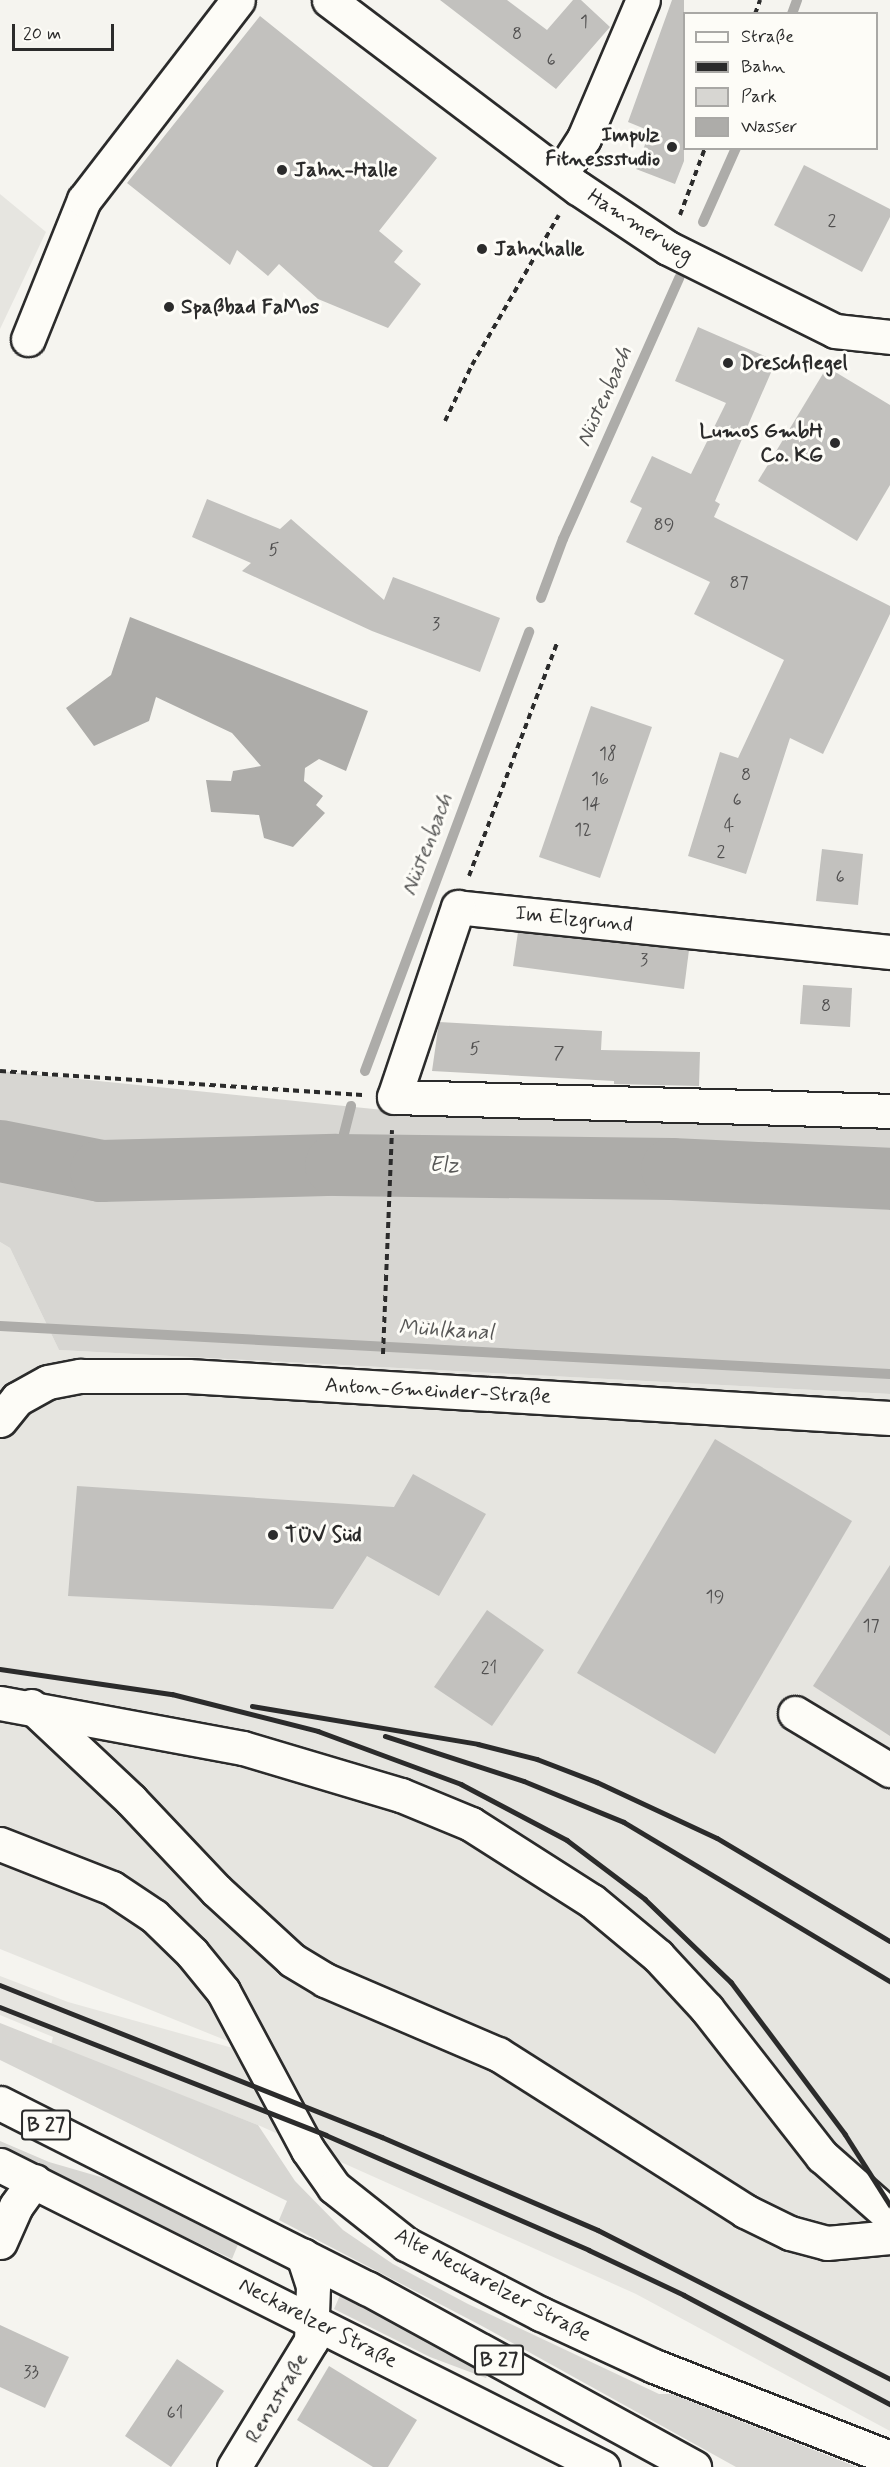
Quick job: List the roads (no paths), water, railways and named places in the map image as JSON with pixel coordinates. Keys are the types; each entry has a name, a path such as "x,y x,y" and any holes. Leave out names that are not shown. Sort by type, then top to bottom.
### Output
{"street":[{"path":"28,339 84,200 237,0"},
{"name":"Hammerweg","path":"328,0 570,181 668,248 835,331 890,337"},
{"path":"570,181 584,138 643,0"},
{"name":"Im Elzgrund","path":"890,952 458,907 393,1108 890,1111"},
{"name":"Anton-Gmeinder-Straße","path":"0,1420 17,1400 48,1382 80,1376 188,1376 890,1418"},
{"path":"16,1705 243,1748 317,1768 401,1795 471,1824 522,1854 592,1901 658,1956 707,2008 822,2156 890,2216"},
{"path":"16,1705 131,1800 216,1890 292,1960 325,1980 498,2054 745,2211 790,2233 827,2243 890,2237"},
{"path":"795,1713 890,1770"},
{"name":"Alte Neckarelzer Straße","path":"0,1844 112,1888 154,1916 192,1953 223,1992 308,2150 334,2187 365,2215 406,2244 542,2314 654,2366 890,2458"},
{"name":"B 27","path":"0,2103 303,2256 694,2467"},
{"name":"Neckarelzer Straße","path":"0,2165 313,2320 602,2467"},
{"path":"0,2242 16,2206 34,2181"},
{"name":"Renzstraße","path":"234,2467 311,2341 313,2286 303,2256"}],"water":[{"path":"130,617 368,711 346,771 319,759 305,768 304,781 323,796 316,805 325,813 293,847 264,838 259,815 211,812 206,780 231,781 233,771 261,766 232,733 156,697 149,721 94,746 66,708 111,675"}],"waterway":[{"name":"Nüstenbach","path":"793,12 797,0"},
{"name":"Nüstenbach","path":"703,222 735,150"},
{"name":"Nüstenbach","path":"541,598 563,539 679,278"},
{"name":"Nüstenbach","path":"365,1071 529,632"},
{"name":"Nüstenbach","path":"336,1165 351,1106"},
{"name":"Elz","path":"0,1151 101,1171 336,1165 672,1169 890,1179"},
{"name":"Mühlkanal","path":"0,1326 890,1374"}],"railway":[{"path":"0,1669 172,1694 318,1731 461,1784 567,1840 645,1899 731,1982 845,2134 890,2205"},
{"path":"252,1706 478,1744 537,1759 597,1782 717,1838 890,1941"},
{"path":"385,1736 524,1781 624,1822 890,1981"},
{"path":"0,1985 382,2137 598,2230 890,2379"},
{"path":"0,2007 326,2135 589,2250 684,2295 890,2404"}],"place":[{"name":"Impulz Fitnessstudio","path":"672,147"},
{"name":"Jahn-Halle","path":"282,170"},
{"name":"Jahnhalle","path":"482,249"},
{"name":"Spaßbad FaMos","path":"169,307"},
{"name":"Dreschflegel","path":"728,363"},
{"name":"Lumos GmbH Co. KG","path":"835,443"},
{"name":"TÜV Süd","path":"273,1535"}]}
